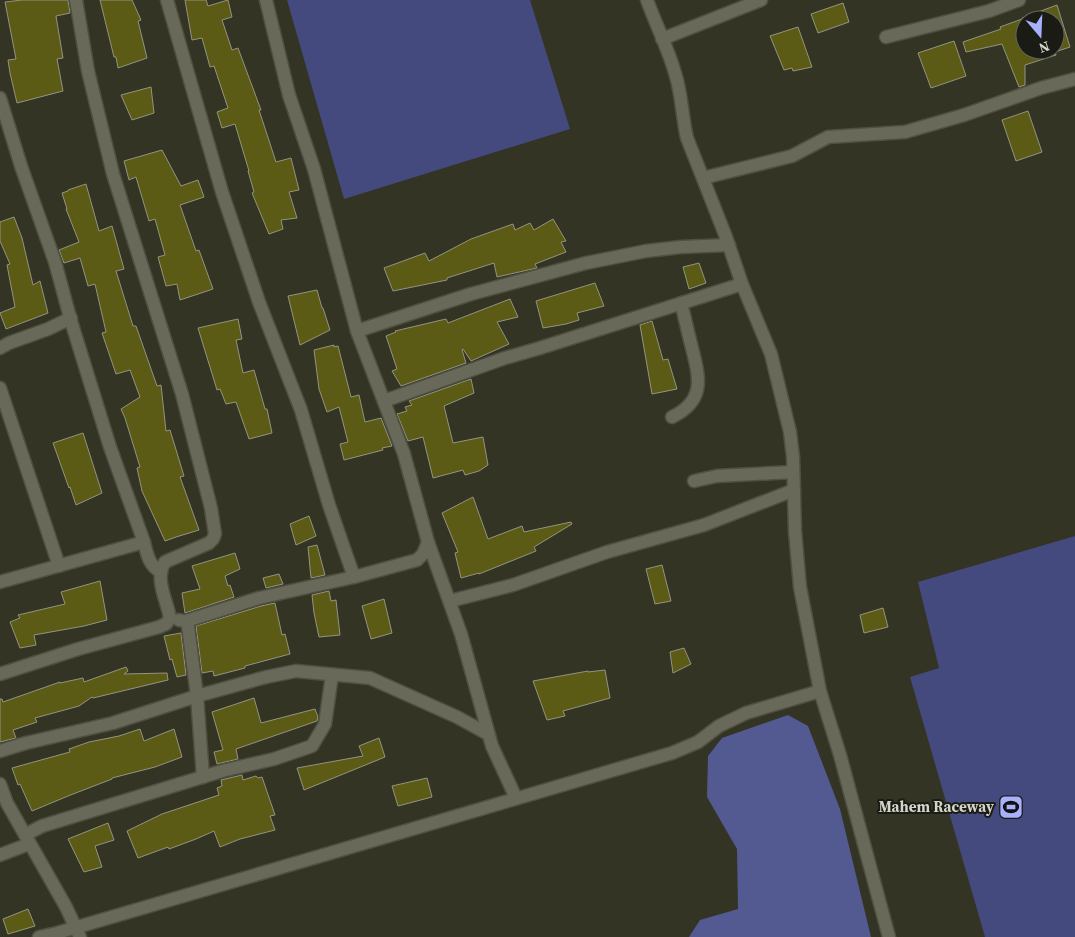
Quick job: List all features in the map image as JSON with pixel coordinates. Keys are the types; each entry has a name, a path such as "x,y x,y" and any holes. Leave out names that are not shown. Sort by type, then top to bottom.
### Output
{"street":[{"path":"0,674 166,624 170,618 160,579 162,567 165,562 204,545 213,539 214,534 211,508 182,394 111,167 88,71 76,0"},
{"path":"167,0 222,192 259,302 301,410 328,505 354,577"},
{"path":"266,0 289,95 314,170 357,331 404,454 428,542 461,634 492,746 516,798"},
{"path":"648,0 675,72 680,90 683,122 687,138 729,245 742,284 771,354 790,432 800,587 820,691 840,754 889,937"},
{"path":"662,39 761,0"},
{"path":"886,37 989,11 1019,0"},
{"path":"703,178 792,156 828,137 905,132 964,115 1041,88 1075,79"},
{"path":"0,98 21,166 55,262 70,318 110,447 148,557 156,569 161,572"},
{"path":"357,331 471,294 586,263 646,251 729,245"},
{"path":"384,401 505,358 742,284"},
{"path":"672,417 688,407 694,400 698,388 696,366 681,303"},
{"path":"0,348 70,318"},
{"path":"0,388 60,566"},
{"path":"694,481 717,476 793,472"},
{"path":"450,601 513,585 607,552 704,525 794,490"},
{"path":"0,582 144,542"},
{"path":"170,618 186,622 259,598 354,577 417,560 423,554 428,542"},
{"path":"186,622 188,622 197,696 203,777"},
{"path":"0,751 26,743 113,723 197,696 296,670 370,678 457,717 488,734"},
{"path":"0,855 27,840 42,826 222,771 274,759 312,746 325,724 332,674"},
{"path":"39,937 78,932 516,798 672,753 698,742 719,726 746,713 820,691"},
{"path":"0,784 7,803 66,907 78,932"}],"shaded area":[{"path":"287,0 530,0 570,129 344,199"},
{"name":"Mahem Raceway","path":"1075,536 1075,937 985,937 910,677 939,668 918,582"},
{"path":"788,715 808,726 840,809 871,937 689,937 700,920 738,909 737,849 707,797 708,756 722,738"}],"building":[{"path":"68,0 70,13 56,16 63,58 57,59 63,91 17,103 8,60 16,59 5,2"},
{"path":"100,0 132,0 141,20 138,21 147,58 118,68"},
{"path":"185,0 206,0 208,6 228,0 232,17 222,20 232,50 238,48 261,110 259,110 276,162 291,158 299,190 289,192 297,218 281,220 283,229 269,234 252,193 254,192 249,171 235,124 222,128 217,112 228,108 214,66 210,67 202,38 192,40"},
{"path":"843,3 849,22 818,33 811,14"},
{"path":"1057,5 1059,10 1044,10"},
{"path":"1015,22 1015,60 1040,60 1025,65 1025,85 1019,87 1002,44 966,52 963,42 1001,29 1000,27"},
{"path":"798,27 812,67 793,71 792,68 784,70 770,36"},
{"path":"1065,31 1070,47 1065,49"},
{"path":"954,41 966,76 931,88 918,53"},
{"path":"151,87 154,113 132,120 121,95"},
{"path":"1028,111 1042,152 1016,161 1002,120"},
{"path":"162,150 181,186 198,180 204,197 180,205 196,251 199,250 213,289 180,300 177,284 166,286 158,257 165,255 155,219 149,221 136,177 129,180 124,161"},
{"path":"86,184 99,231 112,226 124,269 116,271 133,326 136,326 157,386 161,385 166,431 170,430 184,476 180,477 199,530 165,541 142,491 137,468 140,467 121,409 140,397 130,370 116,374 102,333 106,332 95,284 88,286 80,258 64,263 59,250 79,242 62,193"},
{"path":"14,217 22,238 33,285 40,281 48,313 6,329 0,313 15,307 7,265 10,264 0,241 0,222"},
{"path":"553,219 566,241 561,242 566,252 535,264 537,268 497,277 494,263 447,278 447,280 393,291 384,268 425,253 429,261 471,239 513,224 515,230 530,223 534,230"},
{"path":"699,263 706,283 689,289 683,267"},
{"path":"595,283 604,306 577,313 579,320 543,328 536,301"},
{"path":"317,290 330,330 300,345 288,296"},
{"path":"510,299 518,317 497,322 509,344 471,361 463,349 466,363 401,386 392,371 397,369 386,336 395,331 446,319 448,323"},
{"path":"238,319 242,339 236,340 243,373 254,370 265,409 267,409 272,433 249,439 236,402 226,404 220,389 217,390 198,328"},
{"path":"652,321 663,360 668,359 677,389 652,394 640,325"},
{"path":"334,345 334,347 338,346 351,397 359,395 365,422 381,418 392,446 344,460 340,444 348,442 339,407 327,412 319,389 314,350"},
{"path":"471,379 474,393 444,406 453,443 483,437 488,465 479,471 465,475 463,470 433,478 423,437 408,441 397,414 407,411 405,407 412,405 409,401"},
{"path":"83,433 102,493 76,505 53,443"},
{"path":"473,497 488,539 522,526 524,532 571,522 572,524 534,547 536,551 479,574 461,578 455,553 458,552 442,513"},
{"path":"309,516 316,536 296,545 290,524"},
{"path":"317,545 325,575 311,578 308,547"},
{"path":"235,553 240,569 225,576 234,597 185,613 182,593 200,589 192,566"},
{"path":"662,565 671,601 655,604 646,569"},
{"path":"279,574 283,584 266,588 263,578"},
{"path":"100,581 107,620 34,635 36,645 20,648 10,622 20,618 18,615 65,604 61,592"},
{"path":"329,591 331,601 336,600 340,635 319,637 312,595"},
{"path":"384,599 392,633 371,639 362,606"},
{"path":"275,603 282,635 285,634 290,654 214,676 213,671 202,673 196,626"},
{"path":"883,608 888,627 864,633 860,615"},
{"path":"181,633 186,675 177,677 172,659 170,660 164,636"},
{"path":"684,648 691,664 673,673 670,652"},
{"path":"126,667 128,671 124,674 167,673 168,680 92,697 79,706 35,718 37,722 13,730 16,738 0,742 0,699 3,702 60,682 83,678 84,682"},
{"path":"605,670 610,698 563,711 565,716 547,720 533,681 588,671"},
{"path":"254,698 261,723 315,709 318,717 317,721 236,749 238,759 217,764 214,752 223,750 212,712"},
{"path":"140,729 144,741 174,729 182,757 155,767 112,778 32,811 20,784 18,785 12,768 70,752 69,749 89,742 119,736"},
{"path":"379,738 385,757 304,790 297,768 363,756 359,746"},
{"path":"242,775 243,780 256,776 258,778 262,777 275,815 270,816 275,830 240,839 220,847 214,831 169,849 168,847 138,858 127,831 162,814 219,795 217,788 222,786 221,780"},
{"path":"427,778 432,797 398,806 392,786"},
{"path":"108,823 114,840 95,846 102,867 84,872 68,839"},
{"path":"28,909 35,926 8,934 3,919"}],"place":[{"name":"Mahem Raceway","path":"1011,807"}]}
